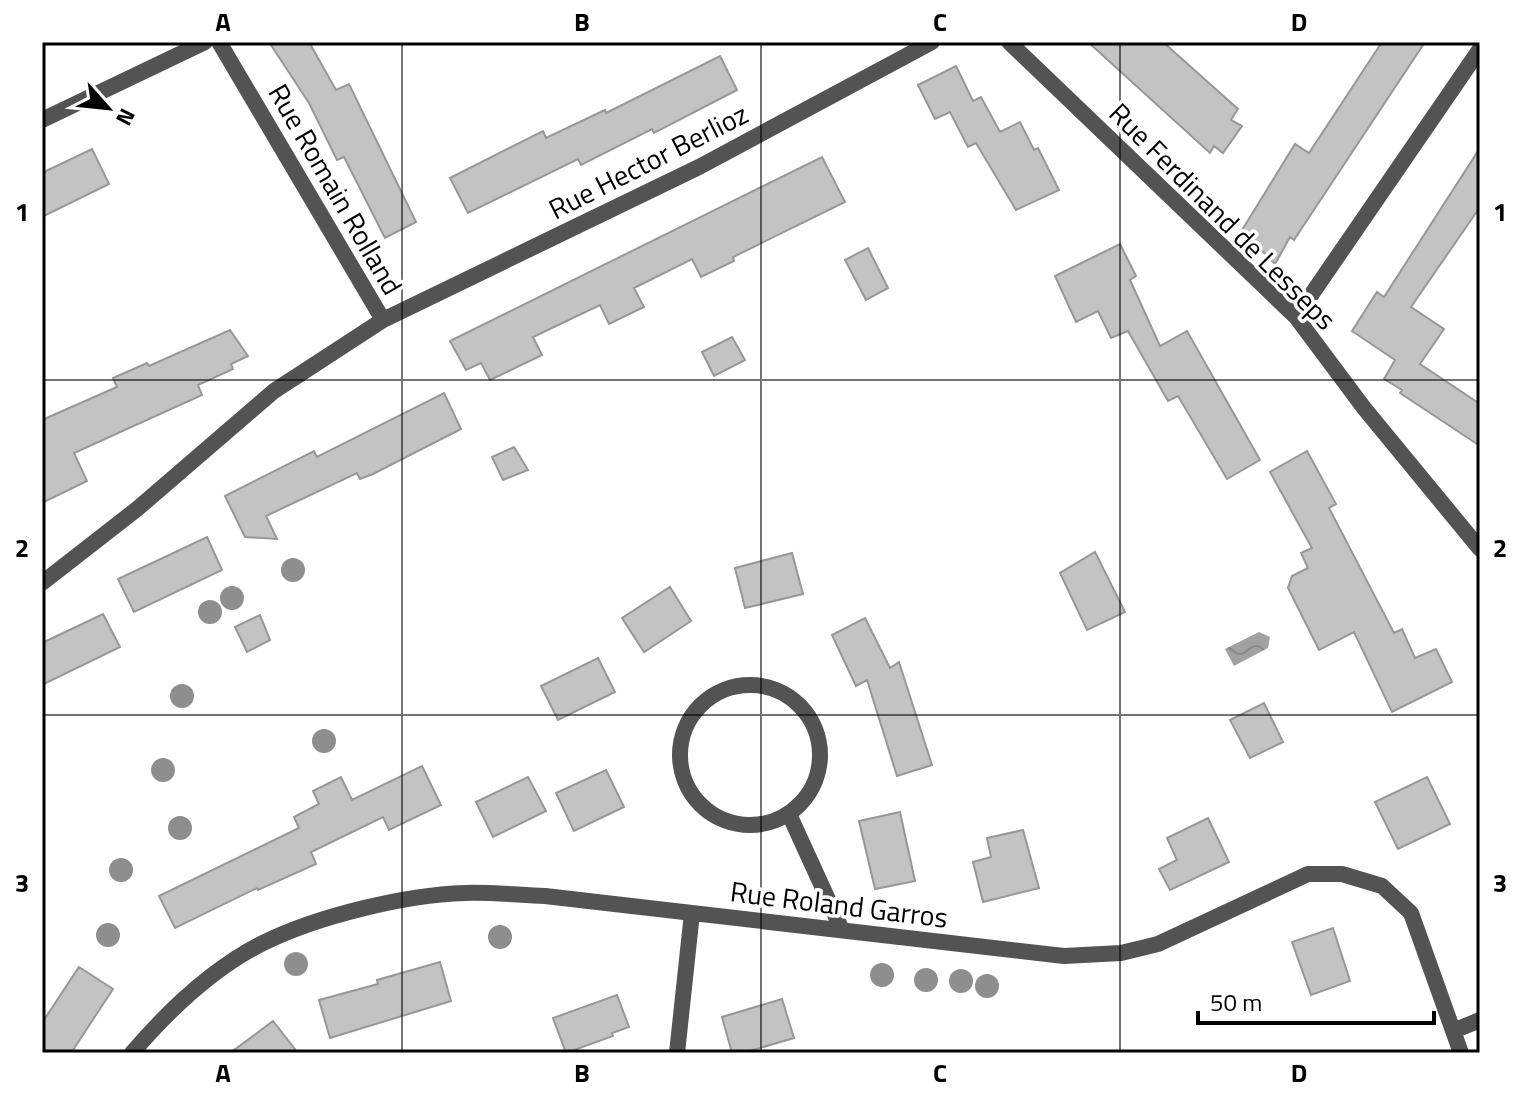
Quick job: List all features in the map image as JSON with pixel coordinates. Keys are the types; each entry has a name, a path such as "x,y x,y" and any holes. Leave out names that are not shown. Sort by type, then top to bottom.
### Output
{"street":[{"path":"42,120 205,42"},
{"name":"Rue Romain Rolland","path":"219,42 383,320"},
{"name":"Rue Hector Berlioz","path":"42,583 137,509 274,391 383,320 699,167 932,42"},
{"name":"Rue Ferdinand de Lesseps","path":"1009,42 1296,317 1364,408 1480,549"},
{"path":"1296,317 1478,56"},
{"path":"741,684 766,686 791,697 810,717 819,736 821,758 817,779 808,796 789,814 768,823 743,825 723,821 702,807 689,789 681,772 679,750 685,728 700,705 719,691 741,684"},
{"path":"789,814 842,930"},
{"name":"Rue Roland Garros","path":"132,1053 173,1009 218,972 263,943 389,901 465,893 545,896 1064,956 1121,953 1158,944 1308,874 1342,874 1382,886 1411,913 1461,1053"},
{"path":"677,1053 692,913"},
{"path":"1453,1031 1480,1020"}],"water":[{"path":"1259,632 1270,637 1268,648 1234,666 1225,649"}],"building":[{"path":"269,42 309,42 336,90 349,84 416,222 385,238 344,157 337,160 309,103"},
{"path":"1088,42 1163,42 1238,109 1231,120 1242,126 1223,153 1214,146 1210,153"},
{"path":"1382,42 1425,42 1294,240 1290,237 1275,264 1242,230 1295,144 1309,153"},
{"path":"720,56 737,90 654,133 652,129 581,165 578,159 468,213 450,178 543,131 546,138 605,110 606,113"},
{"path":"956,66 973,101 981,97 1000,132 1020,122 1034,150 1038,148 1059,190 1016,210 976,143 968,147 950,112 935,119 918,85"},
{"path":"1480,148 1480,207 1411,307 1444,329 1420,364 1480,404 1480,446 1384,379 1395,360 1352,331 1377,292 1384,297"},
{"path":"92,149 109,184 42,217 42,173"},
{"path":"822,157 845,202 733,257 734,261 701,277 692,259 634,288 644,307 609,324 600,305 533,337 542,355 490,380 481,363 466,370 450,341"},
{"path":"1120,244 1136,276 1130,280 1160,346 1187,331 1260,460 1227,479 1178,396 1168,401 1128,331 1111,338 1098,311 1076,322 1055,276"},
{"path":"868,248 888,288 866,300 845,260"},
{"path":"230,330 248,356 231,364 233,369 198,385 202,395 74,453 87,481 42,503 42,420 117,387 113,378 147,363 149,366"},
{"path":"732,337 745,360 714,376 702,352"},
{"path":"444,393 461,429 373,474 360,479 357,473 266,516 277,539 245,537 225,496 314,451 317,457"},
{"path":"514,447 528,470 503,480 492,457"},
{"path":"1307,451 1336,504 1329,508 1394,633 1402,629 1415,658 1436,649 1452,682 1392,712 1354,632 1319,650 1288,588 1292,576 1308,568 1301,553 1312,548 1270,472"},
{"path":"207,537 222,570 134,612 118,579"},
{"path":"1095,552 1125,612 1087,630 1060,573"},
{"path":"792,553 803,594 745,608 735,568"},
{"path":"670,587 691,621 644,652 622,618"},
{"path":"103,614 120,647 42,685 42,643"},
{"path":"260,615 270,640 247,652 235,627"},
{"path":"865,618 890,668 899,662 932,765 897,776 867,680 856,686 832,635"},
{"path":"598,658 615,692 558,720 541,686"},
{"path":"1264,703 1283,742 1250,758 1230,720"},
{"path":"422,766 441,805 389,830 383,817 311,852 316,864 257,888 175,928 159,896 299,828 294,817 319,804 313,791 341,777 352,800"},
{"path":"606,770 624,807 574,831 556,793"},
{"path":"528,777 546,811 493,837 476,802"},
{"path":"1427,777 1450,824 1398,849 1375,802"},
{"path":"900,812 915,881 875,889 859,821"},
{"path":"1208,818 1229,862 1170,890 1159,869 1177,860 1167,838"},
{"path":"1023,830 1039,888 983,902 973,862 991,857 987,838"},
{"path":"1333,928 1350,981 1311,995 1292,942"},
{"path":"440,962 451,1001 330,1038 319,1000 378,984 377,980"},
{"path":"79,967 113,989 71,1053 42,1053 42,1023"},
{"path":"617,995 629,1027 566,1053 553,1018"},
{"path":"782,999 794,1038 743,1053 732,1053 722,1017"},
{"path":"273,1021 298,1053 230,1053"}]}
